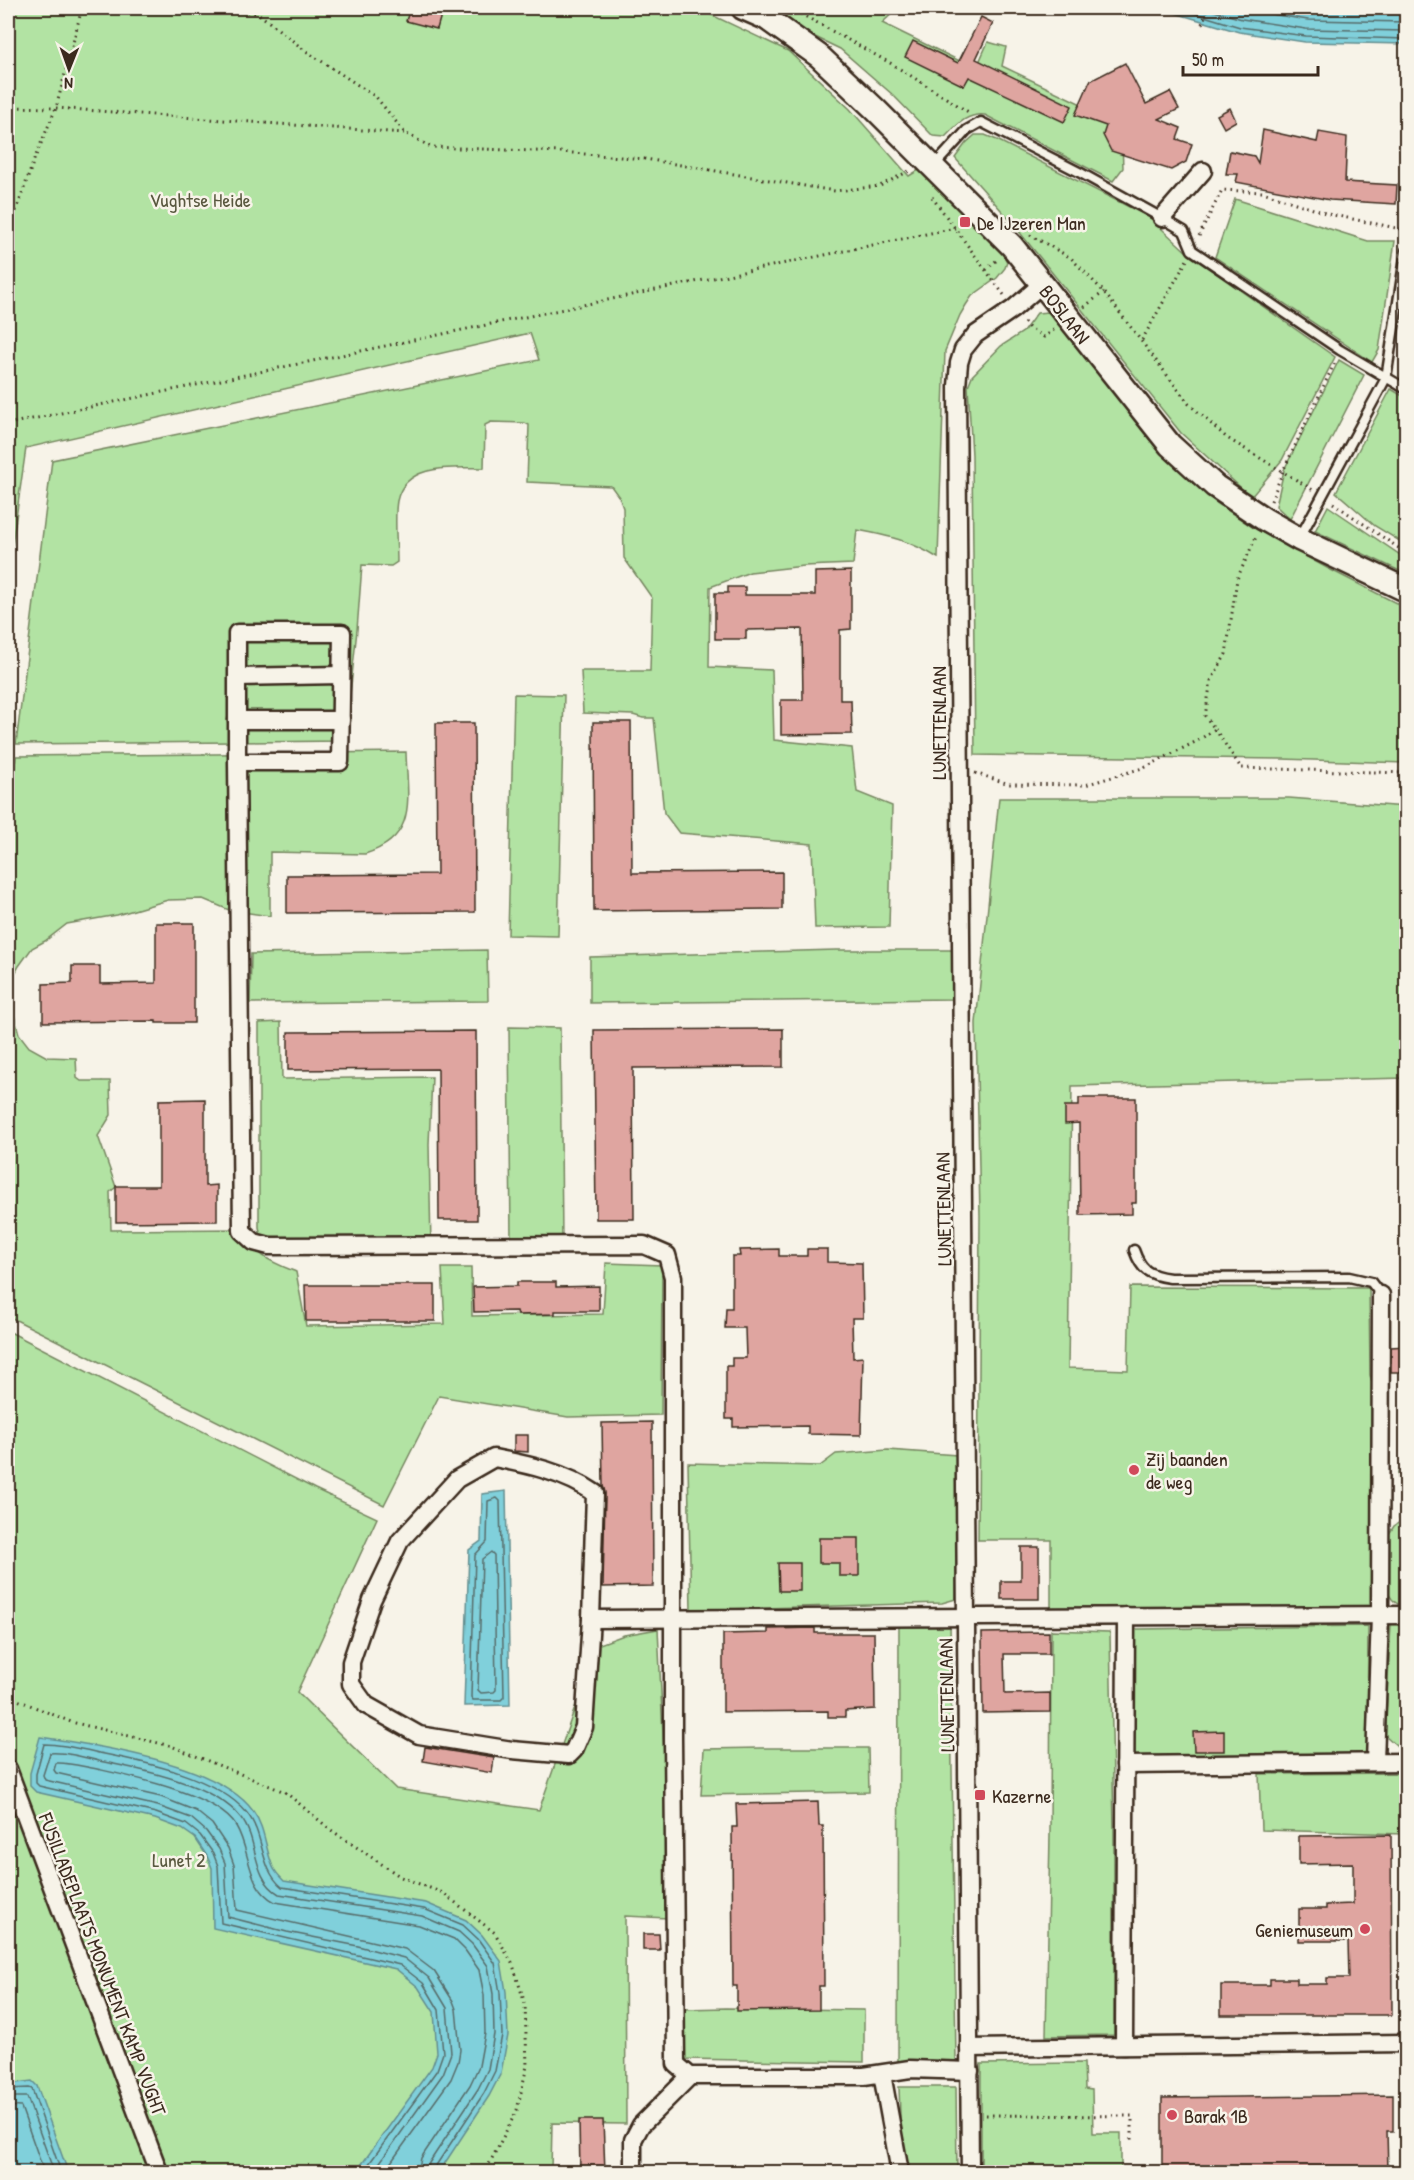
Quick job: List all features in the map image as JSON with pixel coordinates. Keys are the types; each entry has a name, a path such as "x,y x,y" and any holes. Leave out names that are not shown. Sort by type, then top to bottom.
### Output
{"main road":[{"name":"BOSLAAN","path":"743,8 765,18 819,56 875,109 922,168 1012,246 1170,445 1215,486 1299,539 1407,590"}],"street":[{"path":"1162,218 1203,171"},
{"name":"LUNETTENLAAN","path":"970,2172 957,386 959,363 963,350 975,335 1013,309 1042,284"},
{"path":"237,762 340,762 342,633 237,633 237,762 242,1231 254,1242 269,1246 644,1245 667,1255 673,1277 676,2064 690,2076 864,2076 910,2070 970,2071"},
{"path":"238,677 341,675"},
{"path":"237,720 340,720"},
{"path":"1376,1762 1380,1615 1381,1295"},
{"path":"494,1458 541,1467 595,1493 591,1619 584,1727 574,1750 569,1755 512,1750 419,1735 366,1705 351,1684 351,1662 368,1610 400,1540 457,1479 494,1458"},
{"path":"591,1619 1407,1615"},
{"path":"1124,2046 1126,1616"},
{"path":"1125,1765 1407,1762"},
{"name":"FUSILLADEPLAATS MONUMENT KAMP VUGHT","path":"8,1769 159,2172"},
{"path":"969,2048 1407,2043"},
{"path":"882,2074 900,2172"},
{"path":"633,2172 633,2140 641,2125 690,2076"}],"lane":[{"path":"922,168 967,130 981,122 1184,231 1192,250 1340,350 1407,389"},
{"path":"1299,539 1386,378 1407,251"},
{"path":"1134,1250 1139,1265 1156,1276 1170,1278 1349,1277 1371,1282 1381,1295"}],"path":[{"path":"8,234 34,160 56,108 82,8"},
{"path":"224,8 259,14 303,49 376,97 405,134"},
{"path":"790,8 892,64 961,106 981,122"},
{"path":"1202,24 1208,8"},
{"path":"8,107 56,108 405,134 431,147 560,152 645,159 836,191 880,186 922,168"},
{"path":"1143,340 1222,190 1263,192 1328,214 1407,230"},
{"path":"8,424 956,228 1013,309"},
{"path":"1026,233 1071,258 1104,292 1143,340 1189,404 1227,438 1322,495 1407,553"},
{"path":"1340,350 1283,471 1237,579 1226,654 1211,681 1205,716 1241,768 1407,773"},
{"path":"959,768 1009,784 1085,784 1146,767 1199,740 1215,729"},
{"path":"8,1696 71,1722 171,1746 285,1792 357,1848 401,1877 443,1893 495,1933 513,1965 525,2004 527,2066 517,2110 485,2172"},
{"path":"969,2115 1131,2116 1132,2142"}],"green space":[{"name":"Vughtse Heide","path":"8,8 697,8 788,51 850,109 909,176 922,168 1002,252 1007,262 997,278 972,296 960,315 945,351 938,558 899,540 857,530 853,564 804,566 750,572 710,587 709,667 772,670 774,740 852,748 857,792 892,806 889,927 815,928 812,844 679,833 664,813 654,718 583,713 581,671 650,671 652,598 624,558 623,508 611,486 527,482 529,425 525,423 491,422 485,425 484,468 432,470 410,479 402,488 396,508 397,562 391,566 362,565 345,741 16,744 52,460 539,360 530,333 26,448 8,574"},
{"path":"755,8 898,8 882,23 976,69 988,42 1006,47 1002,66 1100,113 1121,117 1123,168 1113,181 985,115 968,118 945,137 933,136 893,95 840,49"},
{"path":"975,135 985,135 997,140 1149,217 1190,255 1335,357 1282,460 1251,497 1181,433 1009,219 955,158"},
{"path":"1235,199 1368,241 1395,241 1379,350 1372,362 1215,257"},
{"path":"1048,312 1057,317 1149,439 1215,502 1254,528 1406,608 1406,763 975,755 972,455 968,386 972,376 1001,346 1023,332 1037,313"},
{"path":"1339,360 1364,375 1290,519 1276,506 1284,470"},
{"path":"1391,389 1406,398 1406,545 1375,526 1336,492"},
{"path":"1328,506 1406,559 1406,574 1315,531"},
{"path":"514,694 564,695 558,936 508,935"},
{"path":"406,752 408,800 402,826 394,837 382,847 365,854 270,852 270,916 229,910 203,899 168,900 117,915 67,924 32,948 10,983 10,1000 19,1034 29,1047 47,1057 76,1058 77,1078 81,1081 110,1081 111,1115 98,1136 116,1187 110,1192 111,1230 245,1229 248,1238 258,1252 296,1272 306,1326 445,1324 442,1268 471,1268 472,1316 603,1314 606,1263 662,1265 661,1415 568,1417 439,1396 384,1505 8,1316 8,840 16,756"},
{"path":"999,798 1289,798 1406,807 1406,1078 1072,1086 1068,1368 1128,1370 1130,1287 1369,1288 1370,1375 1374,1392 1375,1606 1051,1609 1051,1540 978,1540 980,1216 976,1023"},
{"path":"487,950 488,1001 250,1003 251,954"},
{"path":"836,950 954,950 953,999 590,1003 590,957"},
{"path":"281,1022 282,1079 432,1077 429,1144 431,1248 261,1238 259,1227 259,1023"},
{"path":"509,1027 560,1028 562,1242 511,1239"},
{"name":"Lunet 2","path":"8,1331 315,1489 377,1518 297,1692 396,1789 539,1810 597,1645 624,1635 658,1629 666,1798 668,1918 625,1916 626,2124 552,2123 551,2172 8,2172"},
{"path":"888,1450 957,1455 956,1599 942,1603 691,1610 688,1463 820,1466 836,1454"},
{"path":"1398,1472 1406,1472 1406,1515 1399,1519"},
{"path":"1406,1518 1406,1605 1396,1602 1389,1594 1389,1534 1394,1526"},
{"path":"950,1623 956,2062 898,2061 899,1624"},
{"path":"1391,1624 1406,1624 1406,1754 1385,1735"},
{"path":"1368,1626 1367,1756 1132,1759 1132,1636 1135,1629"},
{"path":"1051,1630 1109,1632 1110,1634 1114,1828 1114,2035 1046,2036"},
{"path":"868,1748 869,1792 701,1795 704,1749"},
{"path":"1403,1773 1404,1834 1261,1830 1259,1774"},
{"path":"685,2009 864,2010 864,2062 685,2059"},
{"path":"1084,2063 1085,2089 1092,2090 1093,2133 1121,2133 1121,2172 981,2172 981,2064"},
{"path":"899,2087 956,2087 957,2172 902,2172"}],"water":[{"path":"1158,8 1406,8 1406,44 1305,42 1239,32"},
{"path":"506,1491 510,1705 464,1706 469,1550 481,1541 482,1494"},
{"path":"40,1737 123,1751 154,1759 213,1780 236,1794 253,1811 260,1824 273,1867 284,1881 426,1903 466,1920 482,1935 501,1961 506,1992 508,2035 501,2073 489,2096 439,2172 356,2172 432,2067 437,2053 434,2012 418,1987 396,1969 213,1928 212,1868 195,1838 182,1829 155,1819 36,1792 30,1786 30,1773"},
{"path":"32,2081 37,2086 68,2172 8,2172 8,2084"}],"building":[{"path":"410,8 443,8 437,29 406,21"},
{"path":"981,17 993,23 976,59 1072,106 1064,122 969,77 964,86 905,57 913,41 958,63"},
{"path":"1125,63 1146,104 1170,92 1179,109 1159,119 1181,128 1177,139 1192,144 1186,162 1171,170 1111,151 1103,135 1106,126 1075,115 1090,81"},
{"path":"1230,108 1236,121 1224,128 1217,115"},
{"path":"1263,130 1317,142 1319,132 1347,137 1345,182 1397,185 1396,204 1330,200 1236,182 1238,174 1226,174 1230,151 1254,156 1258,163"},
{"path":"851,571 851,629 840,630 840,700 851,700 852,734 781,735 781,700 803,700 802,629 746,630 746,639 715,639 715,593 728,593 728,587 745,587 745,595 815,595 815,572"},
{"path":"593,722 631,722 632,873 782,872 782,909 594,911"},
{"path":"436,723 474,723 475,912 287,913 287,875 437,874"},
{"path":"156,923 194,923 194,1023 43,1022 43,984 72,983 72,966 100,966 100,984 156,983"},
{"path":"783,1029 783,1067 633,1068 634,1219 596,1219 594,1030"},
{"path":"476,1031 477,1220 439,1220 438,1069 288,1070 288,1032"},
{"path":"1079,1098 1136,1098 1136,1203 1132,1203 1132,1214 1080,1215 1079,1123 1065,1124 1065,1106 1079,1106"},
{"path":"205,1099 205,1186 217,1185 217,1221 116,1222 116,1186 159,1186 159,1100"},
{"path":"779,1249 779,1256 807,1256 807,1249 827,1249 827,1262 862,1263 863,1318 852,1318 853,1358 863,1357 861,1435 808,1434 808,1426 733,1427 733,1419 726,1419 726,1366 732,1366 732,1358 746,1358 745,1328 725,1328 726,1308 732,1308 732,1256 740,1256 739,1250"},
{"path":"517,1282 556,1282 556,1287 599,1286 599,1311 555,1311 555,1314 518,1315 517,1311 474,1312 473,1287 517,1286"},
{"path":"305,1285 435,1285 435,1321 306,1321"},
{"path":"1407,1346 1407,1372 1391,1372 1391,1347"},
{"path":"652,1422 653,1586 603,1587 605,1493 602,1423"},
{"path":"514,1435 528,1435 528,1452 514,1451"},
{"path":"819,1538 859,1538 859,1576 839,1576 839,1563 819,1563"},
{"path":"1021,1547 1039,1547 1039,1599 1001,1599 1001,1581 1021,1581"},
{"path":"778,1563 800,1563 800,1591 779,1591"},
{"path":"815,1628 815,1633 874,1633 875,1709 845,1711 845,1717 828,1717 828,1711 723,1712 723,1634 768,1633 768,1629"},
{"path":"1049,1632 1049,1654 1004,1654 1005,1694 1050,1693 1050,1712 983,1713 982,1633"},
{"path":"1224,1731 1224,1751 1194,1751 1193,1732"},
{"path":"425,1747 494,1758 492,1773 423,1761"},
{"path":"818,1802 819,1826 823,1826 824,1986 819,1986 819,2010 737,2011 737,1986 733,1986 732,1827 737,1827 736,1804"},
{"path":"1391,1835 1392,2015 1221,2015 1221,1985 1270,1985 1270,1979 1297,1979 1297,1984 1327,1984 1327,1978 1349,1978 1348,1941 1299,1941 1299,1909 1326,1909 1326,1905 1353,1904 1353,1863 1299,1864 1299,1836"},
{"path":"643,1934 659,1934 660,1950 643,1950"},
{"path":"1393,2095 1393,2131 1387,2131 1388,2172 1162,2172 1162,2098"},
{"path":"579,2120 603,2120 605,2172 580,2172"}],"place":[{"name":"De IJzeren Man","path":"965,222"},
{"name":"Zij baanden de weg","path":"1134,1470"},
{"name":"Kazerne","path":"980,1795"},
{"name":"Geniemuseum","path":"1365,1929"},
{"name":"Barak 1B","path":"1172,2115"}]}
